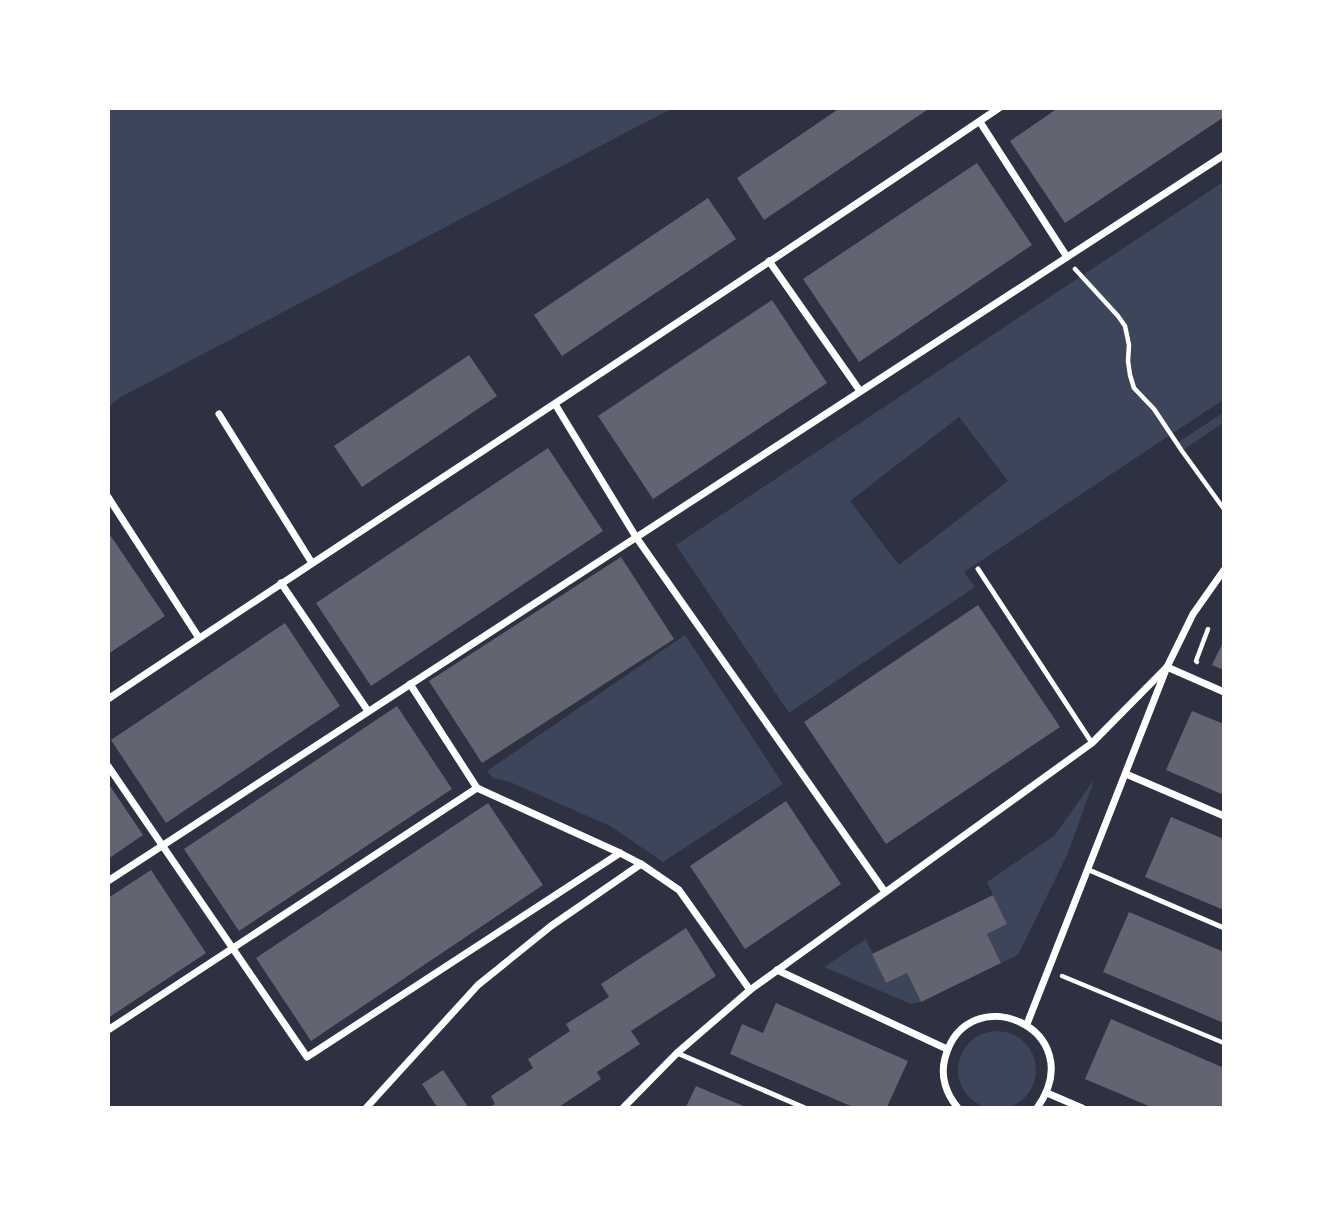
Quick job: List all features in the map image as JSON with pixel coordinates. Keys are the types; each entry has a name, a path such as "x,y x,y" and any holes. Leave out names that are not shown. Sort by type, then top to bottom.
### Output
{"street":[{"path":"108,699 999,108"},
{"path":"979,122 1067,257"},
{"path":"108,881 1223,155"},
{"path":"769,261 860,391"},
{"path":"555,404 636,537 885,892"},
{"path":"219,414 312,563"},
{"path":"108,496 199,638"},
{"path":"1027,1024 1167,667 1193,614 1222,574"},
{"path":"281,583 368,711"},
{"path":"623,1108 677,1053 750,990 1092,743 1167,667"},
{"path":"1167,667 1223,692"},
{"path":"410,684 477,788 620,853 679,890 750,990"},
{"path":"108,766 307,1057 620,853"},
{"path":"1126,774 1223,816"},
{"path":"108,1030 477,788"},
{"path":"366,1108 478,985 551,926 641,864"},
{"path":"776,970 947,1049"},
{"path":"958,1108 944,1083 943,1066 947,1049 958,1033 972,1022 990,1016 1009,1017 1027,1024 1041,1037 1050,1055 1052,1074 1047,1093 1037,1108"},
{"path":"1047,1093 1082,1108"}],"lane":[{"path":"978,569 1092,743"},
{"path":"1088,870 1223,928"},
{"path":"677,1053 804,1108"}],"path":[{"path":"1067,257 1080,276 1125,326 1130,375 1134,387 1154,409 1223,509"},
{"path":"1196,662 1212,621"},
{"path":"1048,970 1223,1043"}],"shaded area":[{"path":"109,108 671,109 119,398 109,407"},
{"path":"1223,182 1223,400 964,572 975,587 789,713 676,545","holes":["959,417 1008,481 899,565 850,501"]},
{"path":"1223,413 1223,423 1183,450 1178,442"},
{"path":"685,635 783,784 663,862 610,826 510,782 493,778 487,771"},
{"path":"1094,780 1068,853 1018,955 1001,963 987,934 1007,924 987,882 1054,836"},
{"path":"866,939 886,983 907,973 921,1002 911,1004 824,967"},
{"path":"997,1031 1012,1034 1025,1042 1033,1055 1036,1070 1033,1085 1025,1098 1012,1106 997,1109 982,1106 969,1098 961,1085 958,1070 961,1055 969,1042 982,1034"}],"building":[{"path":"840,108 930,108 764,220 737,178"},
{"path":"1058,108 1224,108 1224,117 1065,223 1010,141"},
{"path":"977,163 1032,245 859,362 803,279"},
{"path":"708,198 736,239 562,356 534,315"},
{"path":"772,300 827,383 653,499 598,416"},
{"path":"469,355 497,396 362,487 334,446"},
{"path":"548,448 603,531 371,686 316,603"},
{"path":"108,532 165,616 108,654"},
{"path":"621,557 674,639 482,763 429,681"},
{"path":"978,605 1060,727 886,844 804,722"},
{"path":"285,623 340,706 166,823 111,740"},
{"path":"1224,640 1224,670 1212,665"},
{"path":"397,706 452,789 239,931 184,849"},
{"path":"1192,711 1224,724 1224,795 1166,770"},
{"path":"108,783 143,835 108,859"},
{"path":"786,801 841,884 745,949 690,866"},
{"path":"488,803 543,885 311,1041 256,958"},
{"path":"1171,817 1224,839 1224,910 1145,877"},
{"path":"151,870 206,953 108,1018 108,898"},
{"path":"993,895 1007,924 987,934 1001,963 921,1002 907,973 886,983 872,954"},
{"path":"1129,912 1224,952 1224,1023 1103,972"},
{"path":"686,928 716,976 631,1031 640,1044 597,1072 601,1079 559,1107 489,1107 495,1104 491,1096 533,1068 528,1059 570,1031 566,1024 609,997 601,984"},
{"path":"776,1003 908,1061 887,1107 853,1107 730,1054 742,1024 763,1033"},
{"path":"1111,1019 1224,1068 1224,1107 1151,1107 1085,1079"},
{"path":"443,1070 468,1107 437,1107 422,1084"},
{"path":"696,1086 717,1095 746,1107 686,1107"}]}
